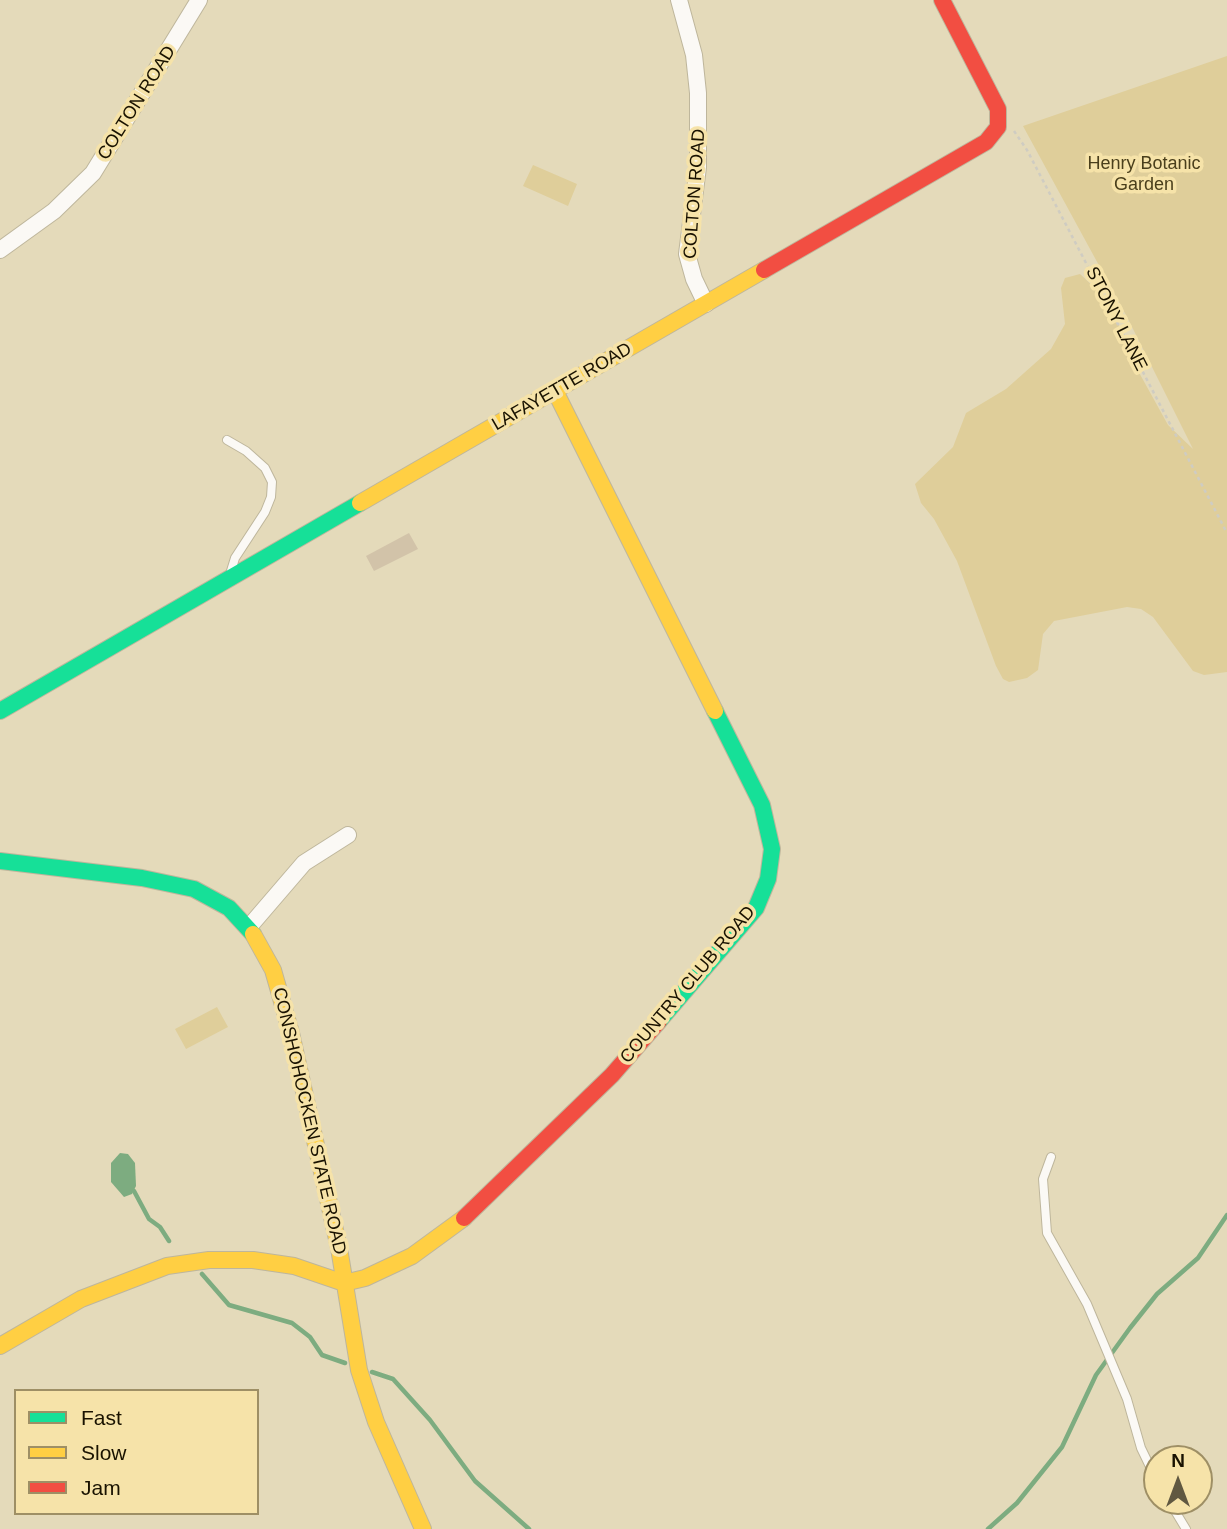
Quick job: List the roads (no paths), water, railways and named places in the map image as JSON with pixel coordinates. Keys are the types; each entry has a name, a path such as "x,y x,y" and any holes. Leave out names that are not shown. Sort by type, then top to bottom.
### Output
{"street":[{"name":"COLTON ROAD","path":"0,250 54,211 93,173 200,0"},
{"name":"COLTON ROAD","path":"679,0 694,55 699,104 698,167 687,254 694,279 706,304"},
{"name":"LAFAYETTE ROAD","path":"0,711 986,142 998,127 998,109 942,0"},
{"name":"COUNTRY CLUB ROAD","path":"344,1283 365,1278 412,1256 473,1212 612,1075 746,921 768,879 771,834 762,805 555,391"},
{"path":"248,927 304,863 348,835"},
{"name":"CONSHOHOCKEN STATE ROAD","path":"0,861 142,878 194,889 229,908 248,927 273,970 291,1033 366,1394 423,1529"},
{"path":"0,1346 81,1299 167,1266 209,1259 253,1259 294,1266 344,1283"}],"lane":[{"path":"227,440 246,451 265,468 272,482 265,512 235,558 227,580"},
{"path":"1051,1157 1043,1179 1047,1233 1074,1277 1106,1348 1127,1399 1143,1452"}],"waterway":[{"path":"134,1191 149,1219 160,1227 169,1241"},
{"path":"988,1529 1017,1503 1062,1447 1096,1375 1157,1294 1198,1258 1227,1215"},
{"path":"202,1274 229,1305 292,1323 310,1337 322,1355 345,1363"},
{"path":"372,1372 393,1379 430,1420 475,1481 529,1529"}],"park label":[{"name":"Henry Botanic Garden","path":"1144,174"}]}
